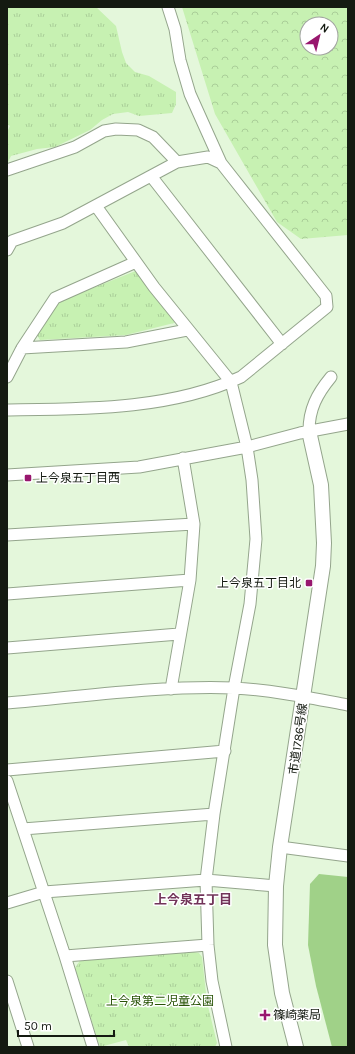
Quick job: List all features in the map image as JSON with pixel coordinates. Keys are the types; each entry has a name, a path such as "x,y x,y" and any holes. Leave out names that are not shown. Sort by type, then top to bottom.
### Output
{"street":[{"path":"7,410 88,409 136,405 195,393 231,382 241,377 327,308 328,303 326,296 221,163 190,94 180,60 175,29 168,7"},
{"path":"7,170 75,147 104,131 116,129 138,130 153,137 177,162"},
{"path":"7,250 12,242 64,223 177,162 208,157 221,163"},
{"path":"151,176 282,344"},
{"path":"96,206 136,262 188,330 231,382 247,447 255,509 256,539 250,604 234,688 214,814 206,880 208,945 212,981 226,1047"},
{"path":"7,377 22,348 56,298 136,262"},
{"path":"22,348 126,342 188,330"},
{"path":"309,431 311,409 322,388 331,377"},
{"path":"7,475 139,467 247,447 309,431 348,424"},
{"name":"市道1786号線","path":"296,1047 282,993 277,959 276,886 280,847 320,591 324,542 321,485 309,431"},
{"path":"171,689 179,634 190,580 194,524 183,458"},
{"path":"7,536 194,524"},
{"path":"7,594 190,580"},
{"path":"7,648 179,634"},
{"path":"7,703 171,689 234,688 304,697 348,705"},
{"path":"7,770 225,751"},
{"path":"7,781 65,956 93,1047"},
{"path":"23,829 214,814"},
{"path":"280,847 348,855"},
{"path":"7,903 44,892 206,880 276,886"},
{"path":"65,956 208,945"},
{"path":"7,981 28,1047"}],"green space":[{"path":"7,7 96,7 116,26 126,63 135,72 149,76 176,92 176,104 172,113 139,116 128,112 113,114 102,120 90,130 55,147 37,149 11,156 7,164 7,132 10,126 7,124"},
{"path":"182,7 348,7 348,235 301,239 277,222 215,114"},
{"path":"138,270 177,319 174,323 126,335 40,340 37,335 58,302"},
{"name":"上今泉第二児童公園","path":"194,952 199,953 202,957 207,1002 217,1043 215,1047 129,1047 126,1040 100,1047 75,968 81,959"}],"shaded area":[{"path":"319,874 348,877 348,1047 332,1047 316,986 308,945 310,884"}],"place":[{"name":"上今泉五丁目西","path":"28,478"},
{"name":"上今泉五丁目北","path":"309,583"},
{"name":"篠崎薬局","path":"265,1015"}],"district":[{"name":"上今泉五丁目","path":"193,899"}]}
